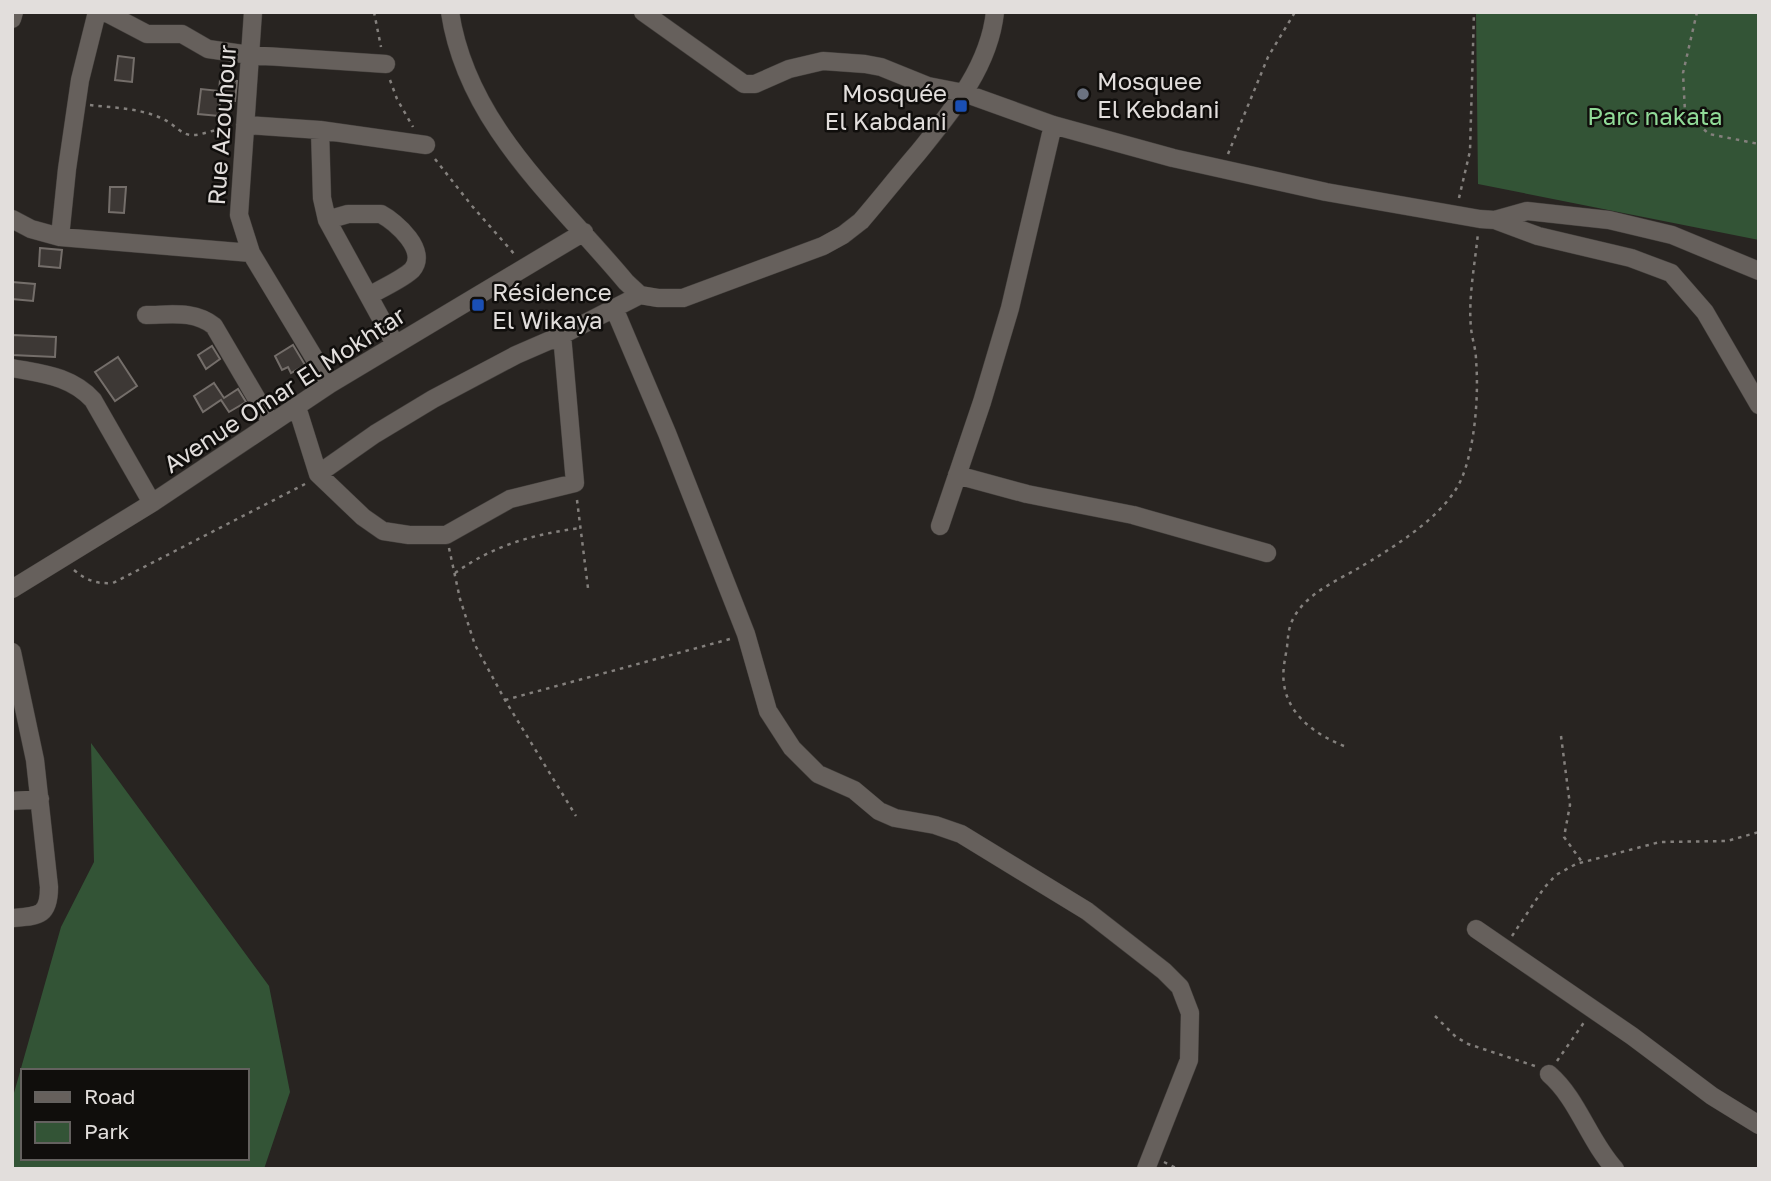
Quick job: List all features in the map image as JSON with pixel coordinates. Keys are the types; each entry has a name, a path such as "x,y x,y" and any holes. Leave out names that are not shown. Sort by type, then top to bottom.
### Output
{"street":[{"path":"12,19 14,12"},
{"path":"60,237 80,80 97,12"},
{"path":"105,12 147,34 175,32 208,49 250,55 386,64"},
{"name":"Rue Azouhour","path":"253,12 239,215 251,253 330,384"},
{"path":"450,12 469,80 491,122 545,191 626,282 640,295 659,298 691,296 823,246 843,235 875,205 960,102 984,54 995,12"},
{"path":"643,12 744,84 760,82 789,69 823,61 873,66 928,86 964,93 1053,125 1223,170 1487,220 1538,236 1631,258 1671,273 1705,312 1759,405"},
{"path":"940,526 1010,308 1053,125"},
{"path":"245,127 320,131 426,145"},
{"path":"320,131 321,198 327,220 395,344"},
{"path":"1487,220 1527,211 1609,220 1672,235 1759,271"},
{"path":"327,220 348,214 381,214 406,235 416,249 417,260 412,270 369,296"},
{"path":"12,219 31,229 60,237 251,253"},
{"name":"Avenue Omar El Mokhtar","path":"12,588 152,503 330,384 584,232"},
{"path":"318,474 433,399 640,295"},
{"path":"614,308 746,634 771,718 792,748 818,774 854,790 879,811 895,818 935,825 961,834 1087,911 1164,971 1180,988 1190,1013 1189,1060 1146,1169"},
{"path":"146,315 191,314 214,326 271,423"},
{"path":"297,407 318,474 363,517 383,531 409,535 446,535 510,499 575,482 562,335"},
{"path":"12,368 80,386 93,400 152,503"},
{"path":"957,475 1027,494 1133,515 1267,553"},
{"path":"12,652 28,719 40,799 49,899 46,909 38,915 12,918"},
{"path":"12,801 40,799"},
{"path":"1476,929 1593,1009 1712,1096 1759,1125"},
{"path":"1549,1074 1572,1103 1615,1169"}],"path":[{"path":"1223,170 1268,57 1295,12"},
{"path":"1454,215 1470,151 1474,12"},
{"path":"1697,12 1683,73 1685,112 1709,134 1759,144"},
{"path":"77,104 147,112 184,133 193,135 245,127"},
{"path":"1344,746 1311,728 1288,701 1283,669 1288,632 1303,605 1435,514 1449,501 1459,484 1470,450 1476,401 1476,360 1471,328 1487,220"},
{"path":"62,558 85,579 99,584 113,583 223,524 297,490 318,474"},
{"path":"575,482 588,588"},
{"path":"455,573 474,559 516,540 580,528"},
{"path":"446,535 475,645 505,701 576,816"},
{"path":"505,701 746,634"},
{"path":"1561,736 1570,805 1564,837 1582,862"},
{"path":"1504,948 1544,888 1556,875 1582,862 1660,842 1727,841 1759,832"},
{"path":"1435,1016 1456,1037 1468,1044 1507,1059 1528,1063 1549,1074 1593,1009"}],"green space":[{"name":"Parc nakata","path":"1476,12 1759,12 1759,240 1478,184"},
{"path":"91,743 269,986 290,1092 264,1169 12,1169 12,1100 61,927 94,862"}],"building":[{"path":"118,56 134,58 132,82 115,80"},
{"path":"220,80 237,81 235,101 220,100 219,116 198,114 201,89 219,91"},
{"path":"110,187 126,187 124,213 109,212"},
{"path":"40,248 62,250 60,268 39,266"},
{"path":"12,282 35,284 33,301 12,299"},
{"path":"12,335 56,337 55,357 12,355"},
{"path":"293,345 305,365 291,373 288,367 282,370 275,356"},
{"path":"212,346 220,359 206,369 198,355"},
{"path":"118,357 137,386 115,401 95,372"},
{"path":"214,383 224,398 238,389 246,402 229,412 221,400 203,412 194,396"}],"place":[{"name":"Mosquee El Kebdani","path":"1083,94"},
{"name":"Mosquée El Kabdani","path":"961,106"},
{"name":"Résidence El Wikaya","path":"478,305"}]}
